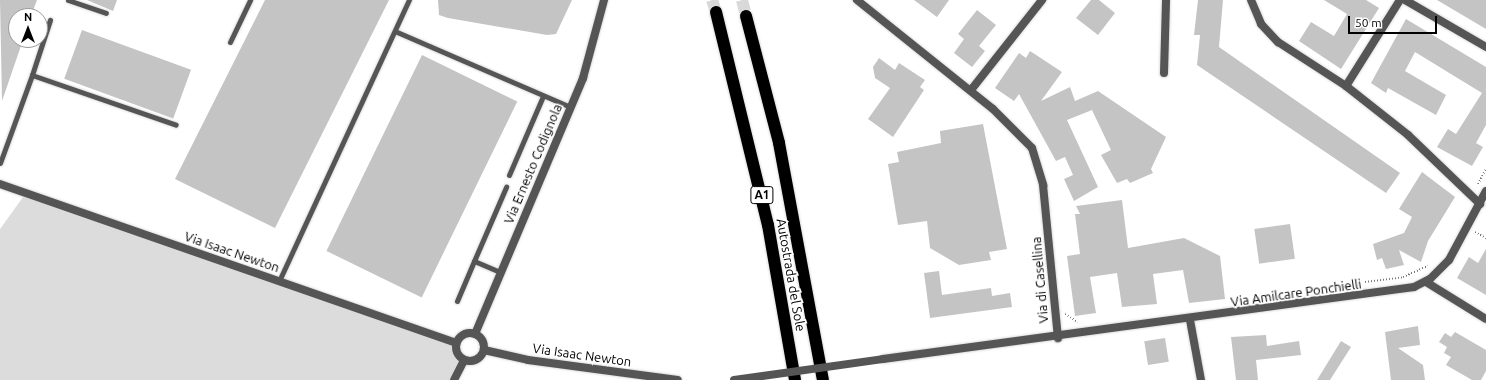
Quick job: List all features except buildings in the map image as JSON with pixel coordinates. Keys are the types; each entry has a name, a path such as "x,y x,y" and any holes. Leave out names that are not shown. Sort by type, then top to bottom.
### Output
{"highway":[{"name":"Autostrada del Sole","path":"716,12 768,225 795,380"},
{"name":"Autostrada del Sole","path":"746,16 778,143 823,380"}],"street":[{"name":"Via Ernesto Codignola","path":"475,334 570,107 593,46 604,0"},
{"path":"971,90 1042,0"},
{"path":"1164,73 1166,0"},
{"path":"1251,0 1258,20 1270,35 1292,53 1346,86 1408,135 1480,204"},
{"path":"1346,86 1400,0"},
{"path":"1405,0 1486,47"},
{"name":"Via di Casellina","path":"734,380 883,359 1058,338 1044,191 1035,154 1015,128 971,90 861,2"},
{"name":"Via Isaac Newton","path":"0,184 456,343"},
{"name":"Via Amilcare Ponchielli","path":"1058,338 1408,289 1426,282 1449,260 1486,191"},
{"path":"1426,282 1486,319"},
{"path":"1190,320 1201,380"},
{"path":"463,334 475,334 483,340 484,350 476,360 464,360 457,353 456,343 463,334"},
{"name":"Via Isaac Newton","path":"484,350 528,360 678,380"},
{"path":"454,380 464,360"},
{"path":"630,374 639,380"}],"lane":[{"path":"68,0 106,12"},
{"path":"230,42 250,0"},
{"path":"278,281 396,32 409,0"},
{"path":"0,163 50,20"},
{"path":"396,32 570,107"},
{"path":"32,75 176,125"},
{"path":"509,174 543,96"},
{"path":"457,301 506,187"},
{"path":"474,261 500,272"}],"path":[{"path":"1475,190 1486,169"},
{"path":"1467,228 1486,238"},
{"path":"1434,262 1403,277 1364,284 1404,279 1434,266"},
{"path":"1069,313 1076,321 1087,321"}],"shaded area":[{"path":"26,193 455,346 464,360 455,380 0,380 0,229"}],"tunnel":[{"path":"712,0 716,12"},
{"path":"742,0 746,16"}]}
